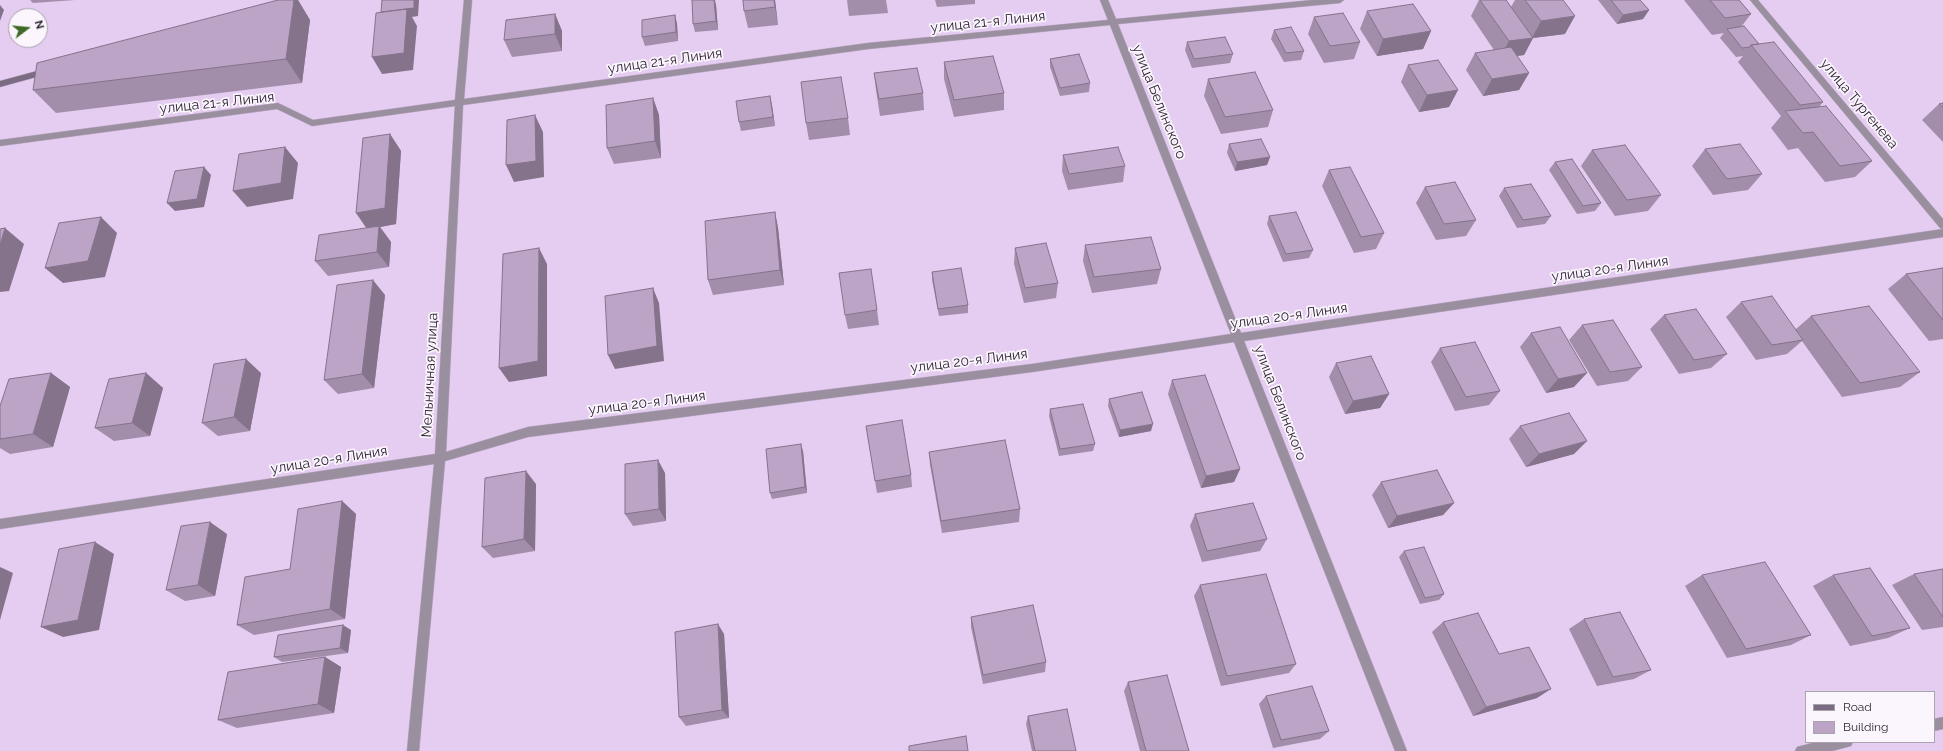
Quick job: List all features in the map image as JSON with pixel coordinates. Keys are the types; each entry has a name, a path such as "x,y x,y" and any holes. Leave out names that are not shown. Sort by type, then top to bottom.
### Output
{"main road":[{"path":"0,84 53,69"}],"street":[{"name":"Мельничная улица","path":"414,751 440,458 459,102 468,0"},
{"name":"улица Белинского","path":"1104,0 1239,338 1401,751"},
{"name":"улица 21-я Линия","path":"0,143 278,106 312,123 868,46 1340,0"},
{"name":"улица Тургенева","path":"1754,0 1943,225"},
{"name":"улица 20-я Линия","path":"0,524 440,458 528,432 1024,369 1943,233"},
{"path":"1801,751 1842,743"}],"building":[{"path":"278,0 294,0 286,59 33,90 37,63"},
{"path":"382,0 414,0 414,8 381,12"},
{"path":"692,0 714,0 716,21 693,24"},
{"path":"743,0 774,0 775,7 744,11"},
{"path":"1480,0 1506,0 1533,38 1509,41"},
{"path":"1525,0 1563,0 1575,16 1541,21"},
{"path":"1611,0 1640,0 1649,10 1623,15"},
{"path":"1710,0 1739,0 1751,14 1725,18"},
{"path":"1413,4 1431,31 1383,39 1367,11"},
{"path":"407,9 404,53 372,57 376,13"},
{"path":"1343,13 1360,42 1330,46 1314,17"},
{"path":"555,14 555,34 504,40 506,20"},
{"path":"675,15 676,32 642,37 642,20"},
{"path":"1744,26 1759,44 1742,48 1727,29"},
{"path":"1291,27 1304,51 1286,53 1274,30"},
{"path":"1225,37 1233,54 1194,59 1187,42"},
{"path":"1774,42 1823,102 1800,105 1751,45"},
{"path":"1511,47 1529,73 1492,79 1475,53"},
{"path":"1079,54 1090,83 1060,88 1050,59"},
{"path":"993,56 1004,93 954,100 944,62"},
{"path":"1438,60 1458,90 1427,95 1408,65"},
{"path":"917,68 923,93 879,99 874,73"},
{"path":"1255,72 1273,110 1225,117 1208,79"},
{"path":"841,77 848,118 806,123 801,82"},
{"path":"770,96 773,117 739,122 736,101"},
{"path":"653,98 655,141 607,148 606,105"},
{"path":"1826,106 1872,161 1840,166 1813,132 1803,133 1785,111"},
{"path":"535,115 536,161 506,165 507,120"},
{"path":"390,134 385,208 356,213 363,138"},
{"path":"1261,139 1270,157 1237,162 1229,144"},
{"path":"1740,144 1762,174 1727,179 1705,149"},
{"path":"1625,145 1661,195 1627,200 1592,150"},
{"path":"285,147 281,183 233,191 239,154"},
{"path":"1118,147 1125,166 1069,174 1063,155"},
{"path":"1572,159 1601,203 1583,206 1555,162"},
{"path":"204,167 197,199 167,203 175,171"},
{"path":"1350,167 1384,233 1361,237 1329,170"},
{"path":"1455,182 1476,220 1444,224 1425,187"},
{"path":"1531,184 1551,216 1523,220 1504,188"},
{"path":"775,212 780,270 708,280 705,221"},
{"path":"1296,212 1313,250 1286,254 1269,216"},
{"path":"101,217 88,261 45,268 59,223"},
{"path":"379,226 377,252 315,261 319,235"},
{"path":"5,228 0,245 0,229"},
{"path":"1151,237 1161,269 1094,277 1085,245"},
{"path":"1046,243 1058,283 1025,288 1015,248"},
{"path":"539,248 538,361 499,368 503,254"},
{"path":"961,268 968,305 938,309 932,272"},
{"path":"1943,268 1943,320 1906,274"},
{"path":"871,269 877,310 845,315 839,273"},
{"path":"373,280 362,374 324,380 337,285"},
{"path":"653,288 657,346 608,355 605,296"},
{"path":"1772,296 1803,340 1772,345 1741,302"},
{"path":"1869,306 1920,372 1860,383 1811,316"},
{"path":"1696,309 1727,354 1694,360 1664,315"},
{"path":"1613,320 1642,367 1610,372 1582,325"},
{"path":"1560,327 1587,373 1558,379 1531,333"},
{"path":"1475,342 1500,391 1466,397 1440,348"},
{"path":"1371,356 1389,394 1353,401 1336,363"},
{"path":"246,359 234,417 202,423 214,364"},
{"path":"51,373 33,434 0,439 0,406 9,379"},
{"path":"146,373 132,423 95,428 109,379"},
{"path":"1205,375 1240,469 1206,476 1172,380"},
{"path":"1142,392 1153,424 1120,430 1109,399"},
{"path":"1083,404 1095,444 1060,449 1050,409"},
{"path":"1569,413 1587,441 1539,454 1520,426"},
{"path":"902,420 911,475 875,481 866,426"},
{"path":"1005,440 1020,509 941,521 929,452"},
{"path":"801,444 805,487 770,493 766,449"},
{"path":"658,460 659,509 625,514 625,464"},
{"path":"1437,470 1454,503 1397,516 1381,482"},
{"path":"526,471 524,539 482,547 485,478"},
{"path":"342,501 330,609 237,625 245,577 290,569 298,509"},
{"path":"1253,503 1267,539 1207,551 1195,514"},
{"path":"210,522 198,585 166,590 181,526"},
{"path":"95,542 78,620 41,627 59,549"},
{"path":"1424,547 1444,594 1425,598 1404,551"},
{"path":"1765,562 1811,635 1746,649 1702,575"},
{"path":"1870,568 1910,628 1872,636 1833,575"},
{"path":"1943,569 1943,617 1914,574"},
{"path":"1266,574 1296,664 1227,676 1200,585"},
{"path":"1033,605 1046,662 983,675 971,617"},
{"path":"1620,612 1651,670 1613,677 1584,619"},
{"path":"1478,613 1499,654 1529,647 1551,689 1486,707 1443,622"},
{"path":"718,624 722,710 679,717 675,632"},
{"path":"343,625 340,648 274,657 278,635"},
{"path":"325,657 318,704 218,720 228,672"},
{"path":"1167,675 1189,751 1146,751 1128,682"},
{"path":"1312,686 1329,731 1281,740 1266,696"},
{"path":"1067,709 1076,751 1035,751 1028,716"},
{"path":"966,736 968,751 909,751 909,746"}]}
